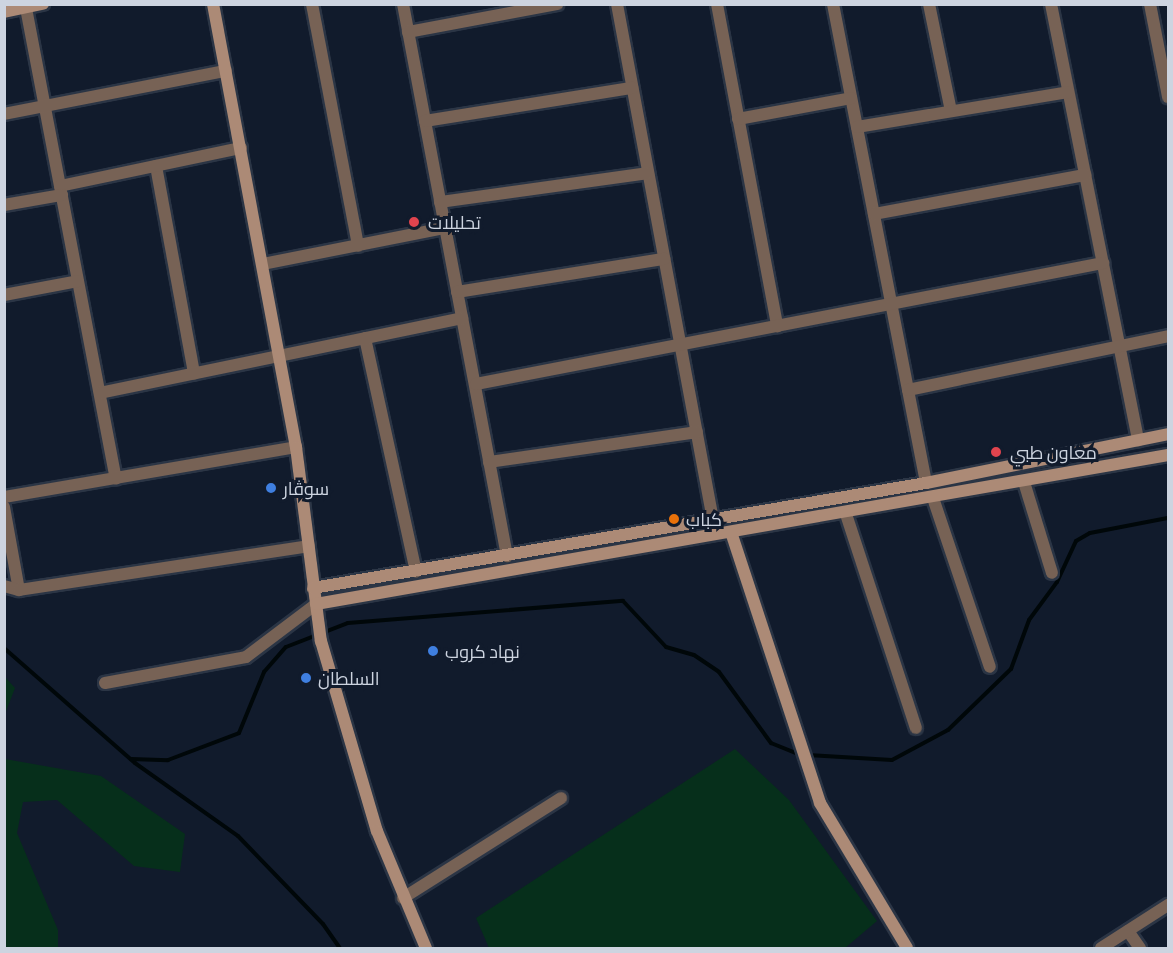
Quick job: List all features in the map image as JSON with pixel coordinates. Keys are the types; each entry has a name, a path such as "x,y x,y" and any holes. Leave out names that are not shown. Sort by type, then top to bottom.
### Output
{"main road":[{"path":"4,12 43,4"},
{"path":"213,4 296,447 321,641 366,797 403,898 426,948"},
{"path":"313,588 926,483 1168,434"},
{"path":"316,604 732,535 1168,455"},
{"path":"993,470 996,487"},
{"path":"732,535 804,764 869,893 907,948"},
{"path":"402,573 404,589"}],"street":[{"path":"312,4 358,246"},
{"path":"403,4 507,556"},
{"path":"408,32 558,4"},
{"path":"617,4 713,520"},
{"path":"717,4 777,326"},
{"path":"833,4 926,483"},
{"path":"929,4 951,111"},
{"path":"1051,4 1138,440"},
{"path":"1150,4 1166,68 1168,97"},
{"path":"26,8 116,478"},
{"path":"4,114 226,71"},
{"path":"425,121 632,87"},
{"path":"857,127 1068,92"},
{"path":"738,120 851,98"},
{"path":"4,206 156,166 241,148"},
{"path":"156,166 194,374"},
{"path":"440,202 648,173"},
{"path":"874,214 1085,175"},
{"path":"263,264 445,228"},
{"path":"457,292 664,259"},
{"path":"476,384 1103,263"},
{"path":"4,296 78,281"},
{"path":"100,393 279,358 462,318"},
{"path":"908,390 1168,336"},
{"path":"365,339 416,571"},
{"path":"489,462 697,432"},
{"path":"4,497 296,447"},
{"path":"1024,482 1052,573"},
{"path":"933,498 990,667"},
{"path":"4,507 19,590"},
{"path":"846,514 916,728"},
{"path":"4,586 19,590 309,546"},
{"path":"105,683 246,657 316,604"},
{"path":"403,898 561,798"},
{"path":"1101,948 1168,905"},
{"path":"1128,931 1140,948"}],"green space":[{"path":"5,677 15,688 5,714"},
{"path":"735,749 789,800 877,921 845,948 489,948 476,918"},
{"path":"5,759 101,776 185,834 180,872 134,866 57,800 23,802 17,833 58,930 58,948 5,948"}],"waterway":[{"path":"808,755 892,760 948,730 1011,669 1029,620 1057,582 1076,541 1090,533 1168,518"},
{"path":"131,759 168,760 239,733 264,672 286,647 348,623 623,601 666,647 694,655 719,672 771,743 800,755"},
{"path":"4,648 135,763 238,836 323,924 340,948"}],"place":[{"name":"تحلیلات","path":"414,222"},
{"name":"معاون طبي","path":"996,452"},
{"name":"سوڤار","path":"271,488"},
{"name":"كباب","path":"674,519"},
{"name":"نهاد كروب","path":"433,651"},
{"name":"السلطان","path":"306,678"}]}
